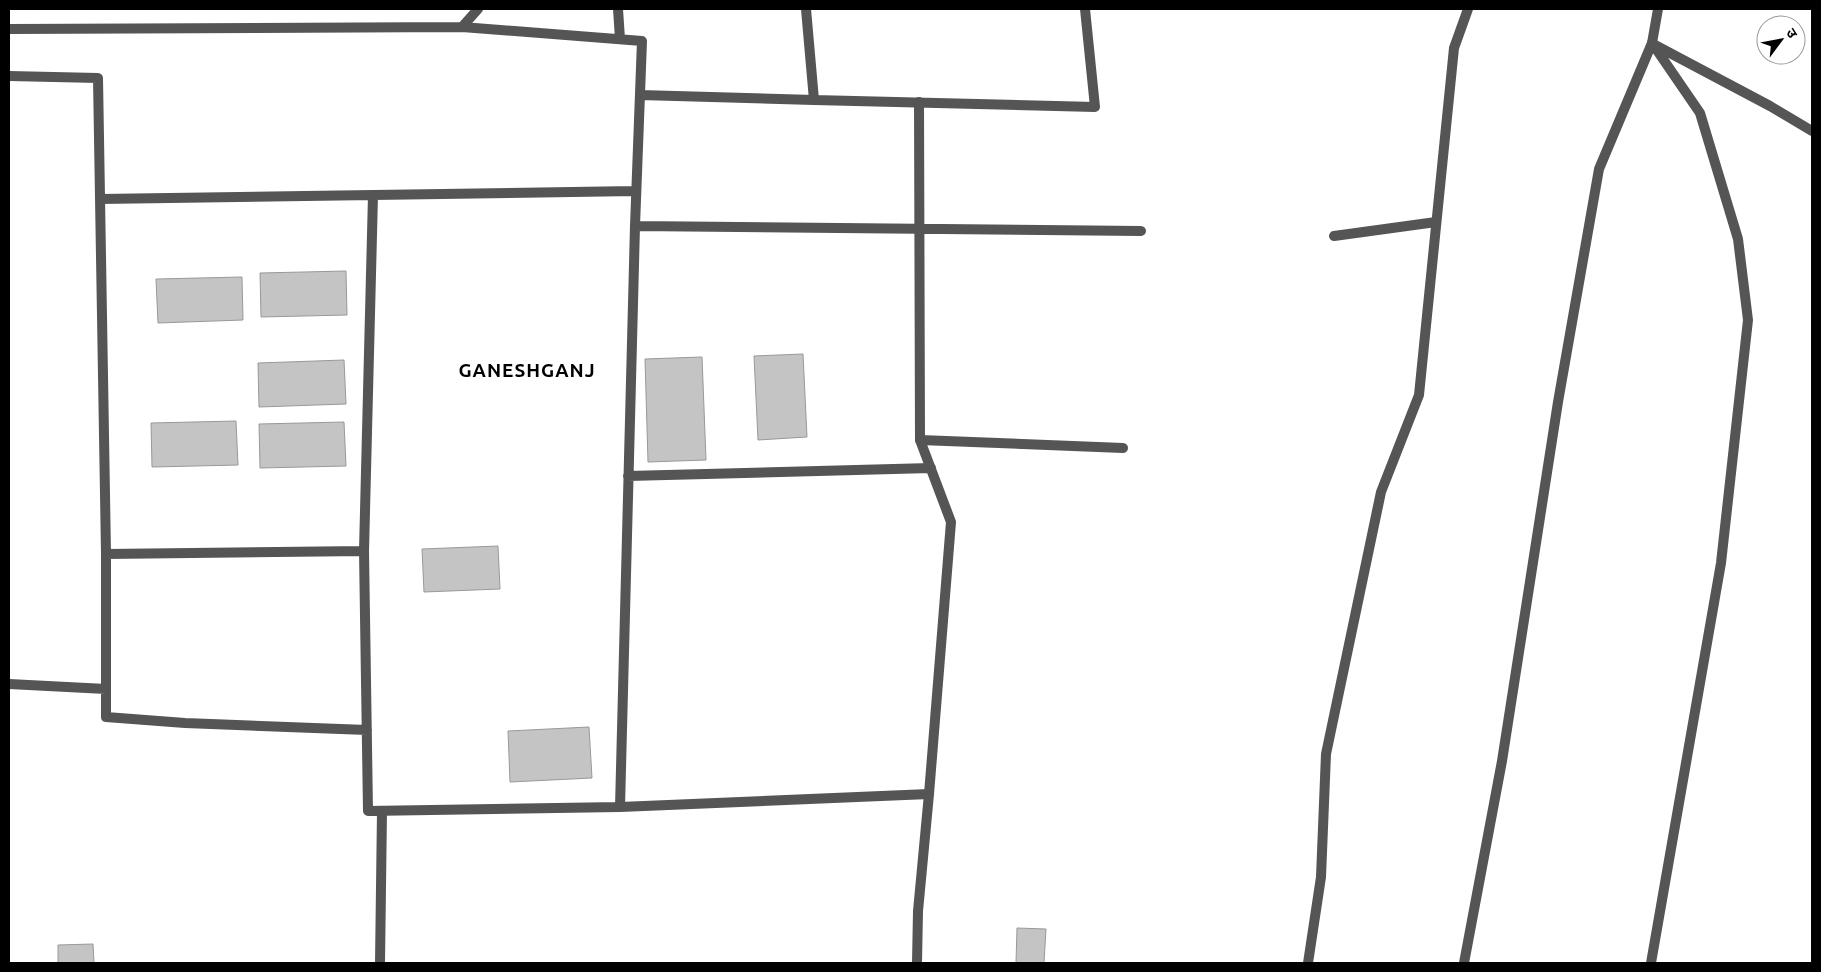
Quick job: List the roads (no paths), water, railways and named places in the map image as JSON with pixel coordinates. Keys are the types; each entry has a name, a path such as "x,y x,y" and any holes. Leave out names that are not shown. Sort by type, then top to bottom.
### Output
{"street":[{"path":"462,27 478,9"},
{"path":"618,9 620,39"},
{"path":"806,9 814,100"},
{"path":"640,95 1095,107 1085,9"},
{"path":"1308,963 1320,877 1326,754 1381,492 1419,395 1454,48 1468,9"},
{"path":"1464,963 1502,761 1557,412 1599,168 1652,43 1658,9"},
{"path":"9,29 462,27 642,41 636,191 620,807"},
{"path":"1652,43 1770,106 1812,131"},
{"path":"1651,963 1720,563 1748,320 1738,239 1700,113 1652,43"},
{"path":"9,76 98,78 106,554 106,717 185,723 367,730"},
{"path":"918,963 918,911 951,522 920,440 919,102"},
{"path":"100,199 636,191"},
{"path":"374,195 364,550 368,811 620,807 929,794"},
{"path":"1334,236 1436,222"},
{"path":"635,226 1141,231"},
{"path":"920,440 1123,448"},
{"path":"628,476 931,468"},
{"path":"106,554 364,550"},
{"path":"9,684 106,689"},
{"path":"380,963 382,811"}],"district":[{"name":"GANESHGANJ","path":"527,370"}]}
